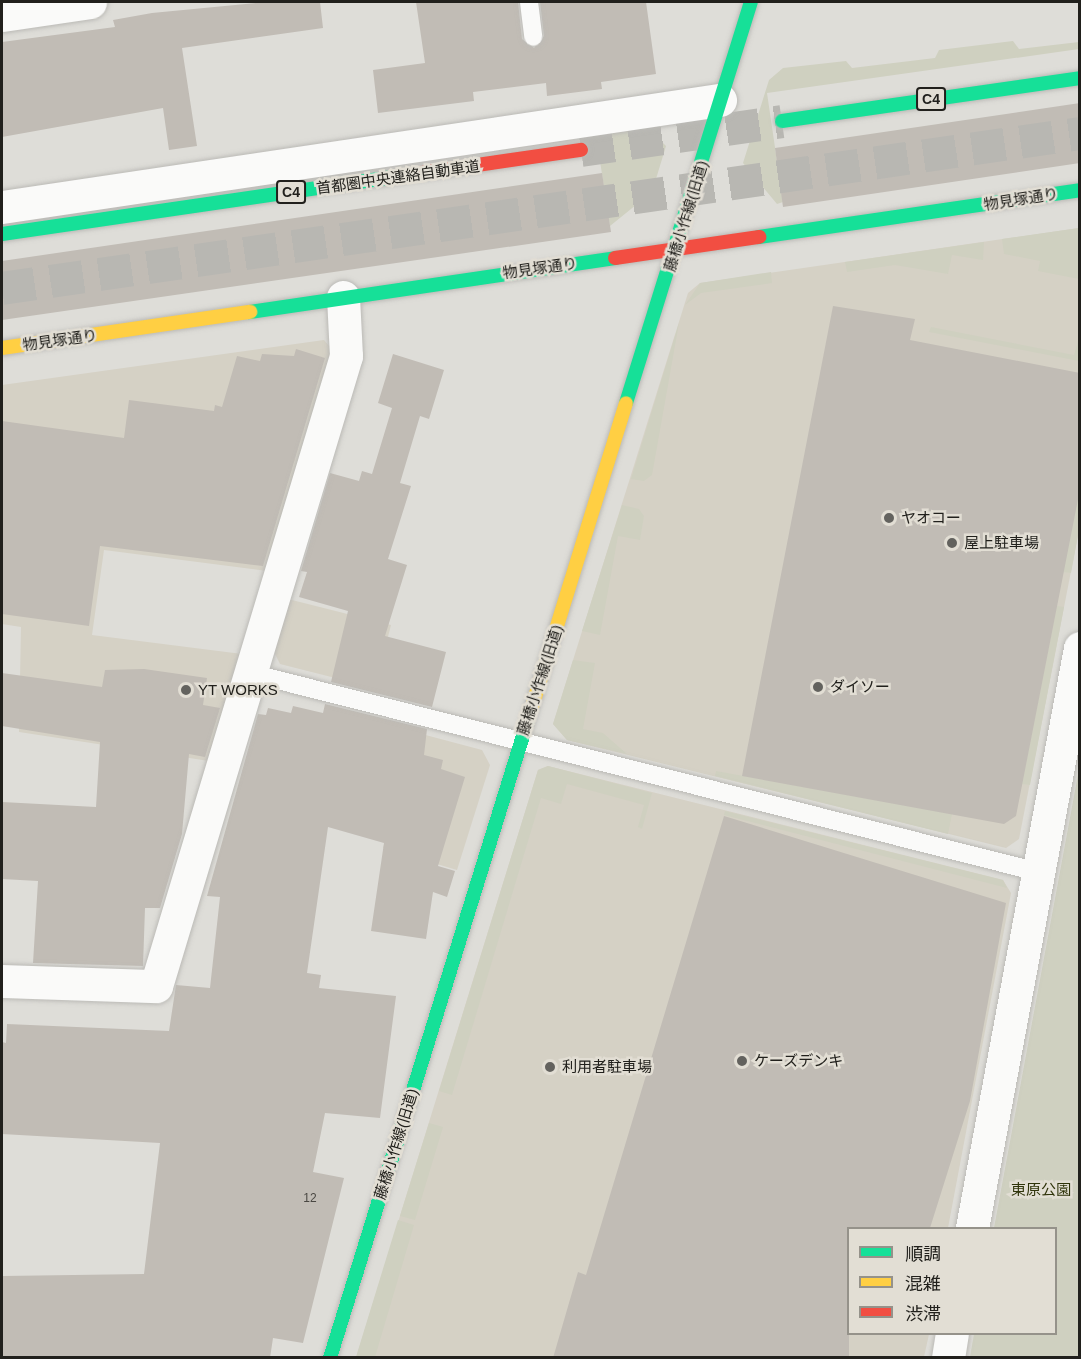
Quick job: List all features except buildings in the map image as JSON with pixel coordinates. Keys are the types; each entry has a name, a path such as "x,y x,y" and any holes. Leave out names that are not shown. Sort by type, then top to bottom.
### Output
{"main road":[{"name":"藤橋小作線(旧道)","path":"330,1358 751,2"},
{"name":"C4","path":"782,121 1080,78"},
{"name":"首都圏中央連絡自動車道","path":"2,234 581,150"},
{"name":"物見塚通り","path":"2,348 1080,190"}],"street":[{"path":"2,15 90,2"},
{"path":"2,207 720,100"},
{"path":"2,981 156,986 346,357 343,297"},
{"path":"972,1227 1038,872 1074,710 1080,648"},
{"path":"948,1358 952,1335"}],"lane":[{"path":"529,2 533,37"},
{"path":"250,673 1038,872"}],"shaded area":[{"name":"ヤオコー","path":"1079,228 1079,530 1019,839 1006,848 567,740 553,724 688,293 700,283"},
{"path":"324,340 334,352 267,571 104,550 92,635 242,654 209,761 19,732 21,627 2,624 2,385"},
{"path":"288,599 391,625 375,688 280,664 273,650"},
{"path":"418,733 482,750 490,765 457,870 383,848"},
{"path":"548,766 1003,880 1011,893 948,1227 847,1227 847,1335 929,1335 924,1357 356,1358 538,770"}],"green space":[{"path":"1013,41 1019,49 1079,42 1079,49 767,93 783,202 777,204 743,163 769,80 783,68 846,61 852,68 935,58 939,50"},
{"path":"648,128 666,146 652,192 610,226 596,135"},
{"path":"1079,228 1079,279 1038,271 1040,261 1004,254 1002,239"},
{"path":"984,242 983,260 952,255 948,274 895,265 847,272 845,262"},
{"path":"771,272 772,283 701,293 685,305 700,283"},
{"path":"679,323 652,475 644,481 631,479"},
{"path":"931,327 1074,355 1079,338 1079,361 929,332"},
{"path":"1079,489 1079,530 1071,573 1063,572"},
{"path":"622,505 639,509 644,516 640,540 618,536 600,635 582,631"},
{"path":"1057,606 1064,607 1030,785 1022,784"},
{"path":"573,660 595,663 583,729 603,733 627,754 567,740 553,724"},
{"path":"548,766 652,793 642,829 638,827 644,805 567,784 561,804 541,798 452,1095 439,1091 538,770"},
{"name":"東原公園","path":"1079,769 1079,1357 970,1357 974,1335 1057,1335 1057,1227 994,1227"},
{"path":"716,771 952,814 948,834 715,776"},
{"path":"725,811 1003,880 1007,888 724,815"},
{"path":"429,1123 443,1127 415,1220 400,1216"},
{"path":"398,1220 414,1225 375,1357 356,1357"}],"tunnel":[{"path":"581,150 782,121"},
{"path":"2,288 1080,133"}],"traffic: fast":[{"path":"626,403 751,2"},
{"path":"782,121 1080,78"},
{"path":"2,234 388,178"},
{"path":"759,237 1080,190"},
{"path":"250,312 615,258"},
{"path":"330,1358 531,710"}],"traffic: slow":[{"path":"2,348 250,312"},
{"path":"531,710 626,403"}],"traffic: jam":[{"path":"388,178 581,150"},
{"path":"615,258 759,237"}],"place":[{"name":"ヤオコー","path":"889,518"},
{"name":"屋上駐車場","path":"952,543"},
{"name":"ダイソー","path":"818,687"},
{"name":"YT WORKS","path":"186,690"},
{"name":"ケーズデンキ","path":"742,1061"},
{"name":"利用者駐車場","path":"550,1067"}]}
